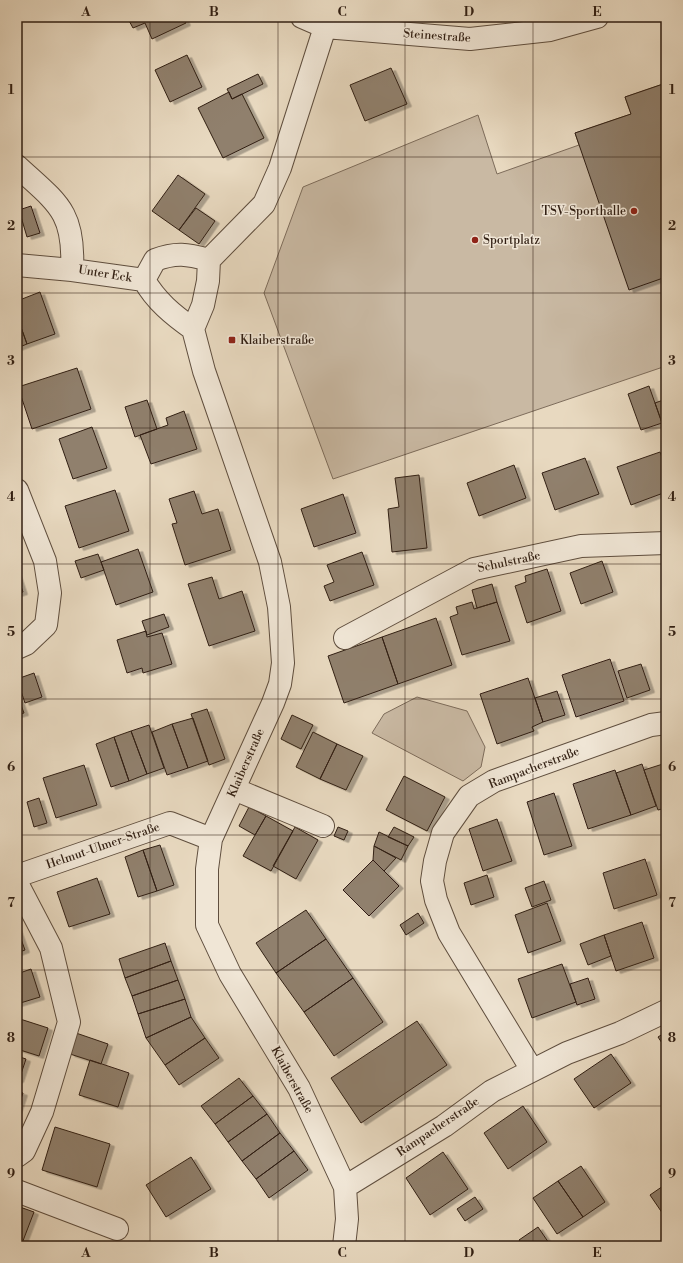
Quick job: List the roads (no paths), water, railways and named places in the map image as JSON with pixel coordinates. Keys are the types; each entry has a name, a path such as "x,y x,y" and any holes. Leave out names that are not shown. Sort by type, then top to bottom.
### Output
{"street":[{"name":"Steinestraße","path":"302,17 325,28 470,39 550,30 597,17"},
{"path":"193,329 203,305 208,281 209,260 264,204 280,168 325,28"},
{"name":"Unter Eck","path":"17,166 56,202 68,220 74,245 72,270 144,280 153,296 172,314 193,329"},
{"path":"144,280 155,260 171,254 191,255 209,260"},
{"path":"17,265 72,270"},
{"name":"Klaiberstraße","path":"193,329 204,371 270,562 279,607 283,662 280,684 212,839 207,869 207,924 230,974 299,1088 345,1187 346,1219 344,1246"},
{"path":"17,490 45,561 50,593 46,625 26,644 17,648"},
{"name":"Schulstraße","path":"345,638 474,569 581,546 666,543"},
{"name":"Rampacherstraße","path":"532,1070 449,933 436,900 432,881 435,861 443,833 468,796 494,781 651,725 666,723"},
{"path":"234,789 323,826"},
{"name":"Helmut-Ulmer-Straße","path":"17,876 170,823 212,839"},
{"path":"17,883 51,948 69,1022 42,1112 24,1150 17,1156"},
{"name":"Rampacherstraße","path":"345,1187 444,1126 492,1091 567,1052 620,1033 666,1011"},
{"path":"17,1192 117,1229"}],"place":[{"name":"TSV-Sporthalle","path":"634,211"},
{"name":"Sportplatz","path":"475,240"},
{"name":"Klaiberstraße","path":"232,340"}]}
